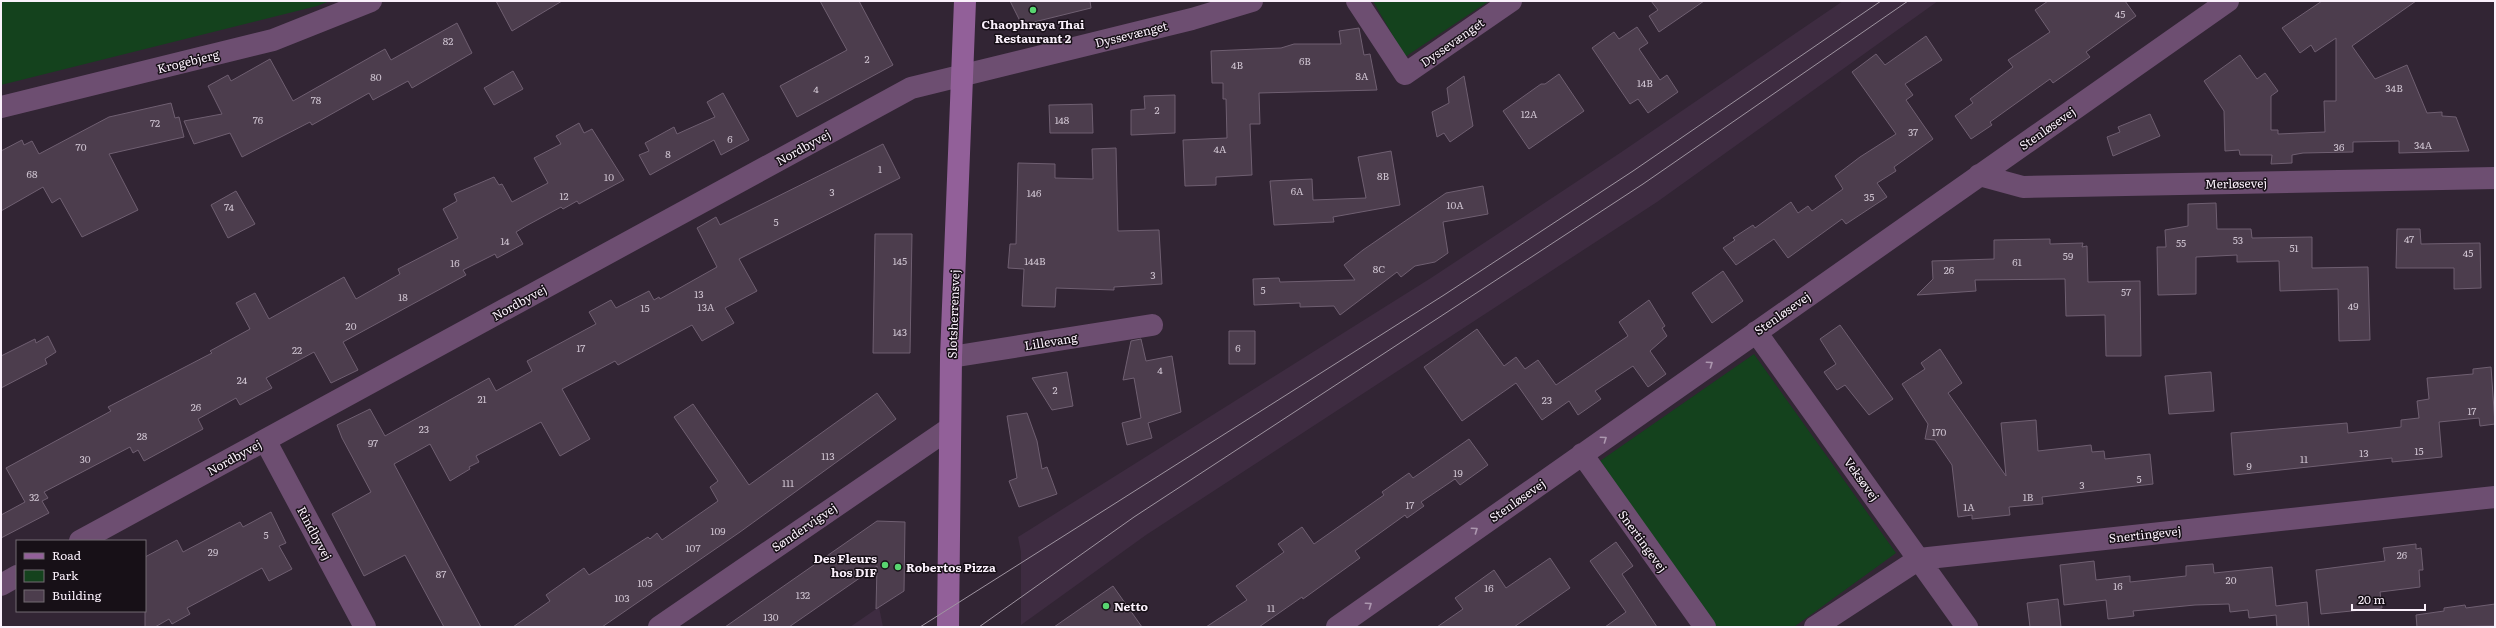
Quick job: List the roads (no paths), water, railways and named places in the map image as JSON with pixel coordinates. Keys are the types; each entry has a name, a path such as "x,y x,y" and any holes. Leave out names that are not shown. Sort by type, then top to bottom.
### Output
{"street":[{"name":"Krogebjerg","path":"1,107 273,40 370,1"},
{"name":"Slotsherrensvej","path":"948,627 951,357 965,1"},
{"name":"Dyssevænget","path":"962,75 1192,19 1252,1"},
{"name":"Dyssevænget","path":"1357,1 1405,74 1511,1"},
{"name":"Stenløsevej","path":"1337,627 2228,1"},
{"name":"Nordbyvej","path":"82,540 911,88 962,75"},
{"name":"Merløsevej","path":"1979,175 2023,187 2495,178"},
{"name":"Lillevang","path":"951,357 1152,325"},
{"name":"Veksøvej","path":"1756,332 1967,627"},
{"name":"Søndervigvej","path":"659,627 950,428"},
{"name":"Rindbyvej","path":"265,440 365,627"},
{"name":"Snertingevej","path":"1582,454 1705,627"},
{"name":"Snertingevej","path":"1815,627 1919,558 2495,497"},
{"path":"1,585 16,577"}],"tram line":[{"path":"920,627 1444,295 1633,171 1881,1"},
{"path":"979,627 1134,517 1643,184 1908,1"}],"place":[{"name":"Chaophraya Thai Restaurant 2","path":"1033,10"},
{"name":"Des Fleurs hos DIF","path":"885,565"},
{"name":"Robertos Pizza","path":"898,567"},
{"name":"Netto","path":"1106,606"}]}
